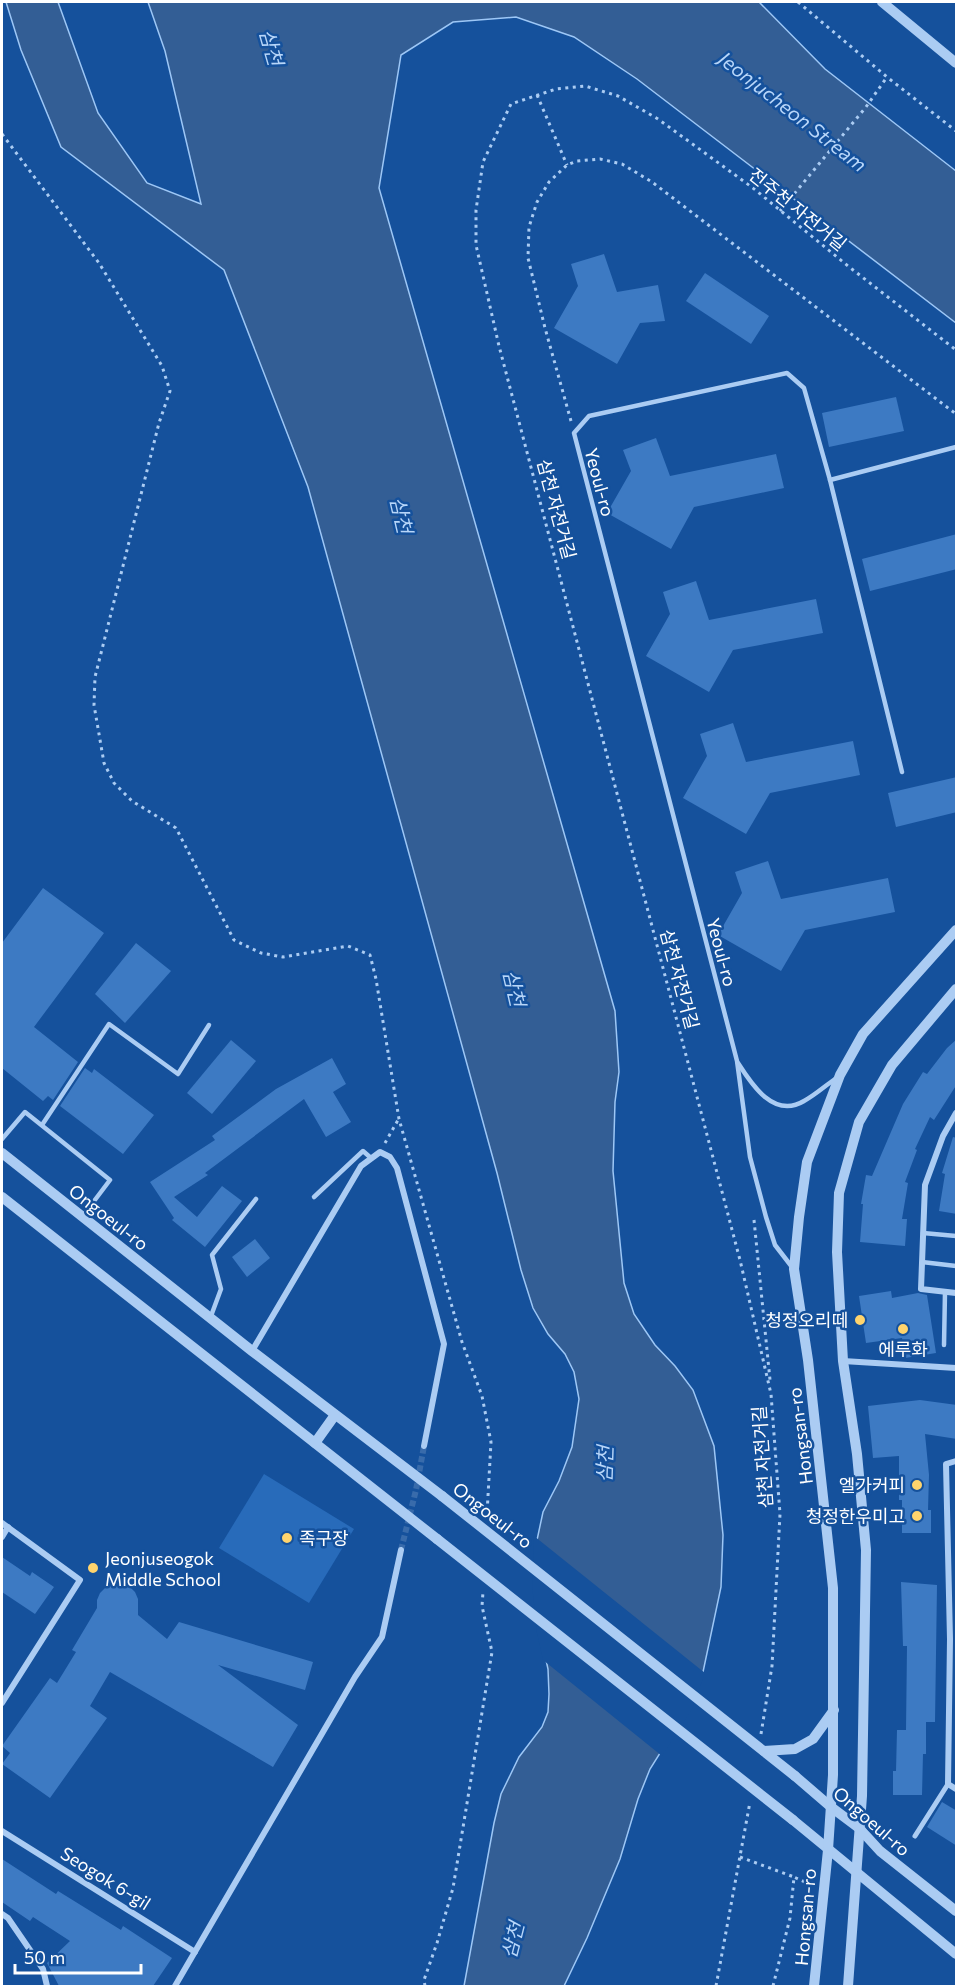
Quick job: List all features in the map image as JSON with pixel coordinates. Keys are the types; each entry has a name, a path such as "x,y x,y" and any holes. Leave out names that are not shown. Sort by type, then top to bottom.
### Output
{"street":[{"path":"882,2 957,63"},
{"name":"Hongsan-ro","path":"814,1986 831,1807 834,1710 833,1588 808,1359 794,1269 799,1217 807,1162 840,1075 863,1034 957,930"},
{"path":"848,1986 862,1796 866,1550 857,1454 843,1361 837,1252 839,1193 859,1122 892,1065 957,989"},
{"path":"957,1113 943,1136 925,1185 921,1289 957,1293"},
{"path":"252,1351 361,1167 380,1152 390,1157 397,1168 444,1344 424,1446"},
{"name":"Ongoeul-ro","path":"2,1154 252,1351 442,1496 764,1751 859,1828 880,1851 957,1911"},
{"path":"2,1197 793,1820 957,1954"},
{"path":"843,1361 957,1368"},
{"path":"315,1443 335,1414"},
{"path":"915,1836 948,1784 950,1640 946,1464 957,1461"},
{"path":"2,1523 80,1580 2,1703"},
{"path":"2,1537 8,1527"},
{"path":"175,1986 355,1677 382,1637 400,1550"},
{"path":"764,1751 795,1749 813,1739 834,1710"},
{"path":"948,1784 957,1790"},
{"name":"Seogok 6-gil","path":"2,1831 195,1952"},
{"path":"2,1914 8,1918 43,1969 47,1986"}],"lane":[{"path":"574,433 589,416 787,373 804,388 830,480 902,772"},
{"name":"Yeoul-ro","path":"574,433 737,1061 750,1157 775,1245 794,1269"},
{"path":"830,480 957,447"},
{"path":"42,1125 109,1024 178,1074 209,1025"},
{"path":"737,1061 752,1085 766,1099 784,1106 802,1102 840,1075"},
{"path":"2,1138 26,1112 110,1180 82,1217"},
{"path":"314,1197 363,1150 371,1158"},
{"path":"210,1318 221,1289 212,1255 256,1199"},
{"path":"923,1233 957,1236"},
{"path":"922,1262 957,1266"},
{"path":"944,1345 945,1292"}],"path":[{"path":"798,2 887,77 957,131"},
{"path":"780,211 866,107 887,77"},
{"name":"삼천 자전거길","path":"618,96 585,86 556,89 511,104 483,162 476,210 476,245 502,357 740,1260 771,1394 780,1514 772,1666 760,1737"},
{"path":"537,95 567,165 577,160 600,159 622,164 652,182 957,414"},
{"name":"전주천 자전거길","path":"618,96 658,119 753,189 957,350"},
{"path":"2,134 99,263 162,366 170,391 159,423 95,677 94,705 104,763 114,783 132,801 176,828 234,940 261,953 283,957 348,946 370,955 399,1119 462,1342 482,1396 491,1442 487,1524"},
{"name":"Yeoul-ro","path":"567,165 549,182 537,202 529,227 528,258 544,328 574,433"},
{"path":"380,1152 399,1119"},
{"path":"754,1210 771,1394"},
{"path":"425,1986 424,1980 453,1888 492,1652 482,1606 484,1583"},
{"path":"716,1986 751,1796"},
{"path":"740,1857 807,1883"},
{"path":"773,1986 790,1918 794,1877"}],"shaded area":[{"name":"족구장","path":"264,1474 354,1529 309,1603 219,1548"}],"water":[{"path":"6,2 58,2 98,113 147,183 201,204 165,51 148,2 759,2 825,69 956,171 956,323 637,79 574,37 516,17 453,22 401,55 379,188 615,1011 619,1072 615,1102 613,1171 624,1283 634,1314 655,1345 693,1390 714,1446 723,1535 721,1587 703,1672 689,1707 650,1769 638,1799 620,1859 564,1986 464,1986 501,1794 519,1757 542,1727 548,1712 548,1669 540,1633 537,1540 543,1512 559,1481 572,1447 579,1399 574,1372 565,1354 548,1334 533,1308 308,487 224,270 61,147 21,50"}],"pier":[{"path":"534,1536 705,1673 692,1709 662,1756 543,1660 537,1633 532,1584"}],"building":[{"path":"604,254 617,292 658,285 665,321 640,323 617,364 554,328 578,286 571,264"},
{"path":"705,273 769,316 751,344 686,301"},
{"path":"896,397 904,431 829,447 822,413"},
{"path":"656,438 670,476 776,454 784,488 694,507 671,549 607,513 631,471 623,450"},
{"path":"957,534 957,569 870,591 862,559"},
{"path":"696,581 709,620 816,599 823,633 733,650 709,692 646,656 670,614 663,592"},
{"path":"733,723 746,762 853,741 860,775 770,793 746,834 683,798 707,756 700,734"},
{"path":"957,777 957,812 896,827 888,793"},
{"path":"768,861 781,899 888,878 895,912 805,930 781,971 718,935 742,893 735,872"},
{"path":"43,888 104,933 34,1027 78,1062 53,1100 48,1096 43,1101 2,1068 2,943"},
{"path":"136,943 171,971 125,1023 95,994"},
{"path":"957,1039 957,1084 934,1120 930,1117 915,1149 917,1150 905,1182 908,1183 902,1219 907,1219 905,1246 860,1242 863,1204 861,1204 866,1175 872,1176 903,1104 923,1072 927,1074"},
{"path":"231,1040 256,1061 212,1114 187,1093"},
{"path":"332,1058 346,1084 333,1092 351,1122 326,1137 304,1099 205,1173 208,1175 174,1197 197,1217 222,1186 242,1201 205,1247 172,1220 174,1218 150,1182 215,1140 212,1136 276,1089"},
{"path":"85,1068 92,1073 94,1069 154,1115 123,1154 60,1106"},
{"path":"953,1137 957,1138 957,1214 939,1211 945,1174 942,1173"},
{"path":"255,1239 270,1258 247,1277 232,1257"},
{"path":"891,1291 892,1298 918,1293 927,1295 936,1353 905,1358 902,1338 866,1343 859,1296"},
{"path":"920,1400 957,1405 957,1439 925,1434 931,1533 902,1533 899,1456 873,1458 868,1406"},
{"path":"2,1557 30,1576 32,1572 54,1587 35,1614 2,1592"},
{"path":"901,1582 937,1585 935,1722 926,1722 922,1795 893,1795 897,1730 906,1730 907,1646 903,1646"},
{"path":"121,1583 129,1586 135,1592 138,1599 138,1615 167,1639 179,1622 313,1662 305,1690 218,1665 298,1725 273,1767 110,1672 90,1706 107,1718 50,1798 2,1764 10,1753 2,1746 50,1678 57,1683 76,1652 72,1650 97,1608 100,1593 106,1587"},
{"path":"942,1802 957,1811 957,1846 927,1827"},
{"path":"2,1859 56,1894 58,1891 121,1930 123,1926 172,1958 153,1986 59,1986 47,1963 70,1941 33,1917 30,1921 2,1902"}],"tunnel":[{"path":"401,1550 424,1446"}],"place":[{"name":"청정오리떼","path":"860,1320"},
{"name":"에루화","path":"903,1329"},
{"name":"엘가커피","path":"917,1485"},
{"name":"청정한우미고","path":"917,1516"},
{"name":"족구장","path":"287,1538"},
{"name":"Jeonjuseogok Middle School","path":"93,1568"}],"water label":[{"name":"삼천","path":"272,47"},
{"name":"Jeonjucheon Stream","path":"793,111"},
{"name":"삼천","path":"402,515"},
{"name":"삼천","path":"515,988"},
{"name":"삼천","path":"604,1464"},
{"name":"삼천","path":"512,1940"}]}
